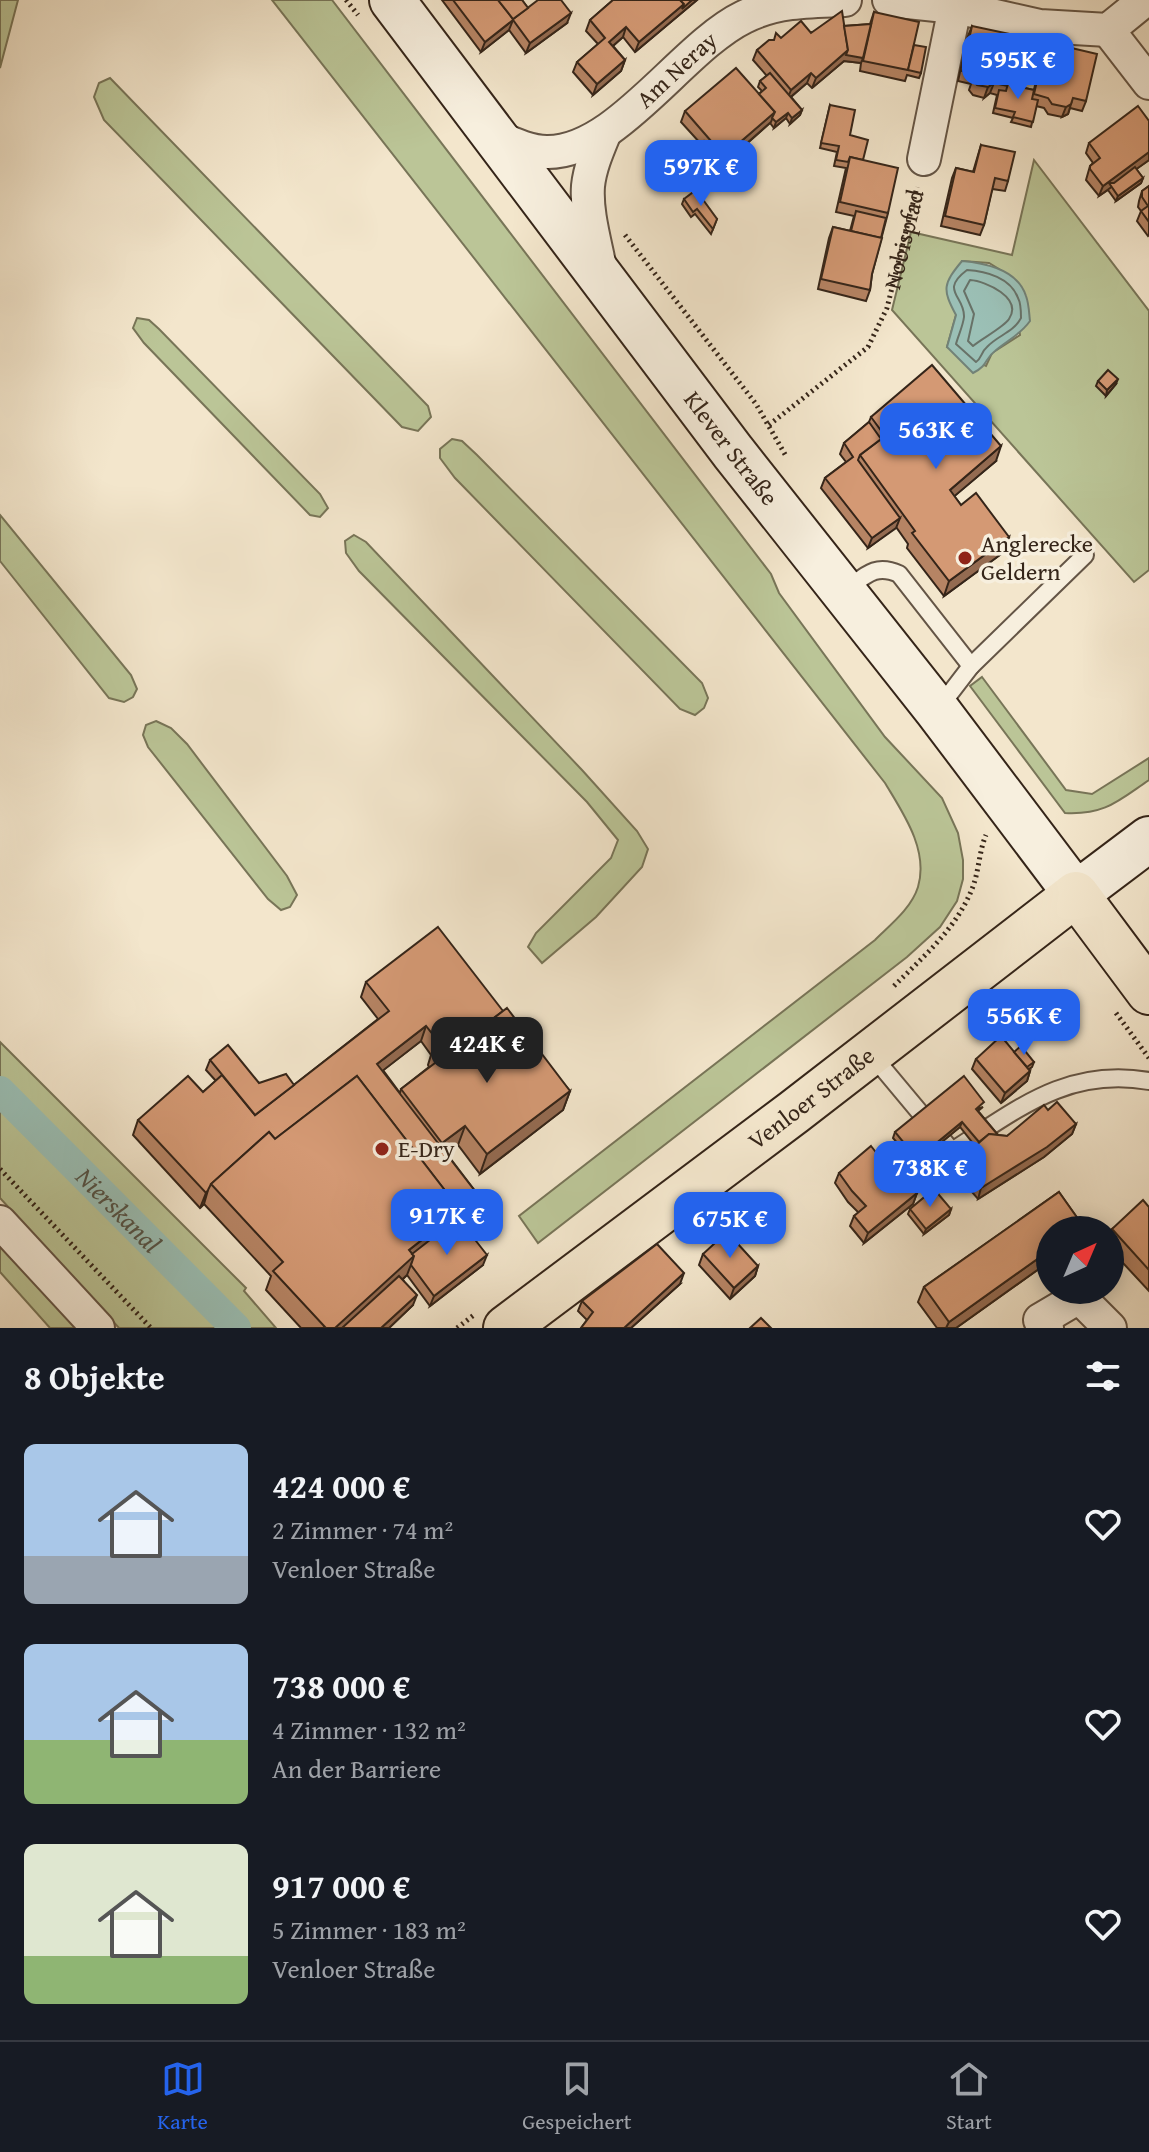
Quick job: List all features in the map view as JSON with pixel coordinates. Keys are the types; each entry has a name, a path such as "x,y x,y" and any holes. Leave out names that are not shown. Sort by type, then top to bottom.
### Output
{"main road":[{"name":"Klever Straße","path":"392,0 733,452 937,710 1076,894"},
{"path":"1132,1002 1076,894 1149,839"},
{"name":"Venloer Straße","path":"494,1318 870,1053 1076,894"}],"street":[{"name":"Am Neray","path":"495,136 545,153 577,147 605,132 712,38 744,17 787,1 845,0"},
{"path":"889,0 955,7 1040,26 1108,30 1145,0"},
{"name":"Nobispfad","path":"924,159 955,7"},
{"path":"1108,30 1149,83"},
{"name":"Am Neray","path":"601,276 588,200 593,163 605,132"},
{"path":"0,1222 98,1328"},
{"path":"1047,1328 1040,1320 1079,1297 1110,1328"}],"lane":[{"path":"937,710 971,666 1085,555"},
{"path":"844,591 871,572 887,568 899,574 971,666"},
{"path":"870,1053 952,1151 1011,1113 1069,1084 1121,1077 1149,1081"}],"path":[{"name":"Nobispfad","path":"588,200 611,214 769,425 868,347 887,308 924,159"},
{"path":"884,995 945,935 971,891 985,836 1015,814"},
{"path":"1132,1002 1149,1058"},
{"path":"0,1169 151,1328"},
{"path":"457,1328 494,1318"}],"green space":[{"path":"0,0 18,0 0,68"},
{"path":"272,0 332,0 771,574 779,593 885,737 942,798 958,833 963,879 957,901 940,927 907,957 538,1243 519,1216 875,940 910,902 918,887 920,859 912,832 885,783"},
{"path":"110,78 428,406 431,417 418,431 402,427 104,120 94,97 99,83"},
{"path":"1034,160 1149,311 1149,570 1134,582 892,310 911,232 1012,255","holes":["962,261 989,263 1012,277 1020,335 992,353 986,366 947,347 956,315"]},
{"path":"137,318 149,320 159,329 320,494 328,508 320,517 310,515 144,343 133,328"},
{"path":"452,439 462,441 477,455 702,683 708,698 704,708 695,715 680,709 455,478 440,458 440,449"},
{"path":"0,515 131,675 137,689 133,697 124,702 109,698 0,561"},
{"path":"354,535 366,542 582,770 637,831 648,849 642,867 596,917 542,963 528,947 536,933 611,858 618,840 587,802 359,571 346,553 345,541"},
{"path":"982,677 1066,790 1092,794 1149,758 1149,780 1101,809 1065,813 970,686"},
{"path":"156,721 171,728 187,744 287,876 297,895 290,907 281,910 268,899 148,747 143,735 146,725"},
{"path":"0,1042 246,1288 244,1291 276,1328 119,1328 0,1198"},
{"path":"0,1243 78,1328 50,1328 0,1272"}],"water":[{"path":"962,261 990,266 1016,280 1027,299 1030,321 973,373 947,347 956,315 948,299 948,281"}],"building":[{"path":"453,0 498,0 513,19 538,0 561,0 571,13 530,43 513,20 485,42"},
{"path":"498,0 522,0 528,8 513,19"},
{"path":"613,0 680,0 684,4 639,42 626,27 609,42 625,60 597,84 577,62 605,38 590,20"},
{"path":"842,11 848,50 816,78 811,73 791,90 757,50 769,40 774,40 776,33 781,38 801,21 811,33"},
{"path":"874,12 919,22 908,70 863,61"},
{"path":"871,24 863,58 846,55 844,26"},
{"path":"972,26 1019,36 1008,86 994,83 988,87 977,85 973,80 974,74 962,71"},
{"path":"1046,42 1097,54 1086,101 1073,98 1066,107 1052,104 1048,98 1034,94"},
{"path":"914,45 926,47 921,73 908,70"},
{"path":"736,68 775,112 724,156 685,111"},
{"path":"770,73 802,110 792,118 788,113 776,122 772,118 775,112 759,94 766,88 760,81"},
{"path":"1009,80 1021,82 1020,87 1034,90 1032,99 1038,100 1033,122 1013,117 1015,112 995,108 999,90 1006,91"},
{"path":"830,105 855,110 850,135 868,140 863,160 850,157 848,162 836,160 839,146 821,143"},
{"path":"1138,106 1149,121 1149,152 1103,186 1090,169 1100,158 1089,143"},
{"path":"704,141 726,165 708,181 685,158"},
{"path":"981,145 1015,152 1008,181 995,178 984,225 945,216 956,168 974,172"},
{"path":"850,157 898,168 888,213 840,202"},
{"path":"1135,167 1143,178 1118,196 1109,183 1114,183"},
{"path":"1149,186 1149,222 1141,211 1148,206 1142,191"},
{"path":"696,190 717,219 713,229 697,209 693,212 684,199"},
{"path":"856,211 886,218 881,238 851,231"},
{"path":"833,227 882,238 870,290 821,279"},
{"path":"932,365 1001,446 950,490 961,505 976,493 1009,537 949,581 912,533 915,531 860,455 885,436 871,417"},
{"path":"1108,370 1118,379 1107,390 1098,381"},
{"path":"869,422 881,439 858,460 900,518 872,538 825,478 853,457 844,443"},
{"path":"438,927 503,1011 440,1059 433,1050 441,1045 426,1026 377,1064 485,1204 466,1220 357,1076 275,1139 269,1132 211,1184 206,1193 138,1120 188,1076 203,1092 222,1075 255,1115 389,1011 366,982"},
{"path":"507,1008 570,1091 487,1154 465,1126 442,1143 401,1089"},
{"path":"1001,1036 1030,1071 1005,1093 976,1059"},
{"path":"228,1045 259,1083 286,1074 294,1085 255,1115 210,1060"},
{"path":"1021,1046 1034,1062 1027,1067 1014,1052"},
{"path":"357,1076 460,1210 409,1250 414,1256 335,1328 323,1328 273,1271 283,1262 211,1184 269,1132 275,1139"},
{"path":"964,1076 984,1102 976,1109 998,1135 989,1134 979,1142 962,1122 917,1159 895,1132"},
{"path":"1057,1102 1076,1124 1047,1147 981,1188 958,1161 989,1134 1007,1136 1044,1105 1048,1110"},
{"path":"871,1146 898,1180 903,1176 917,1193 868,1233 854,1216 866,1206 839,1173"},
{"path":"934,1189 951,1209 926,1229 910,1209"},
{"path":"1059,1192 1076,1216 1036,1216 1036,1260 949,1322 924,1287"},
{"path":"1143,1200 1149,1207 1149,1270 1124,1242 1124,1218"},
{"path":"458,1218 487,1255 434,1296 411,1265 412,1254"},
{"path":"727,1232 758,1266 734,1288 703,1254"},
{"path":"657,1244 684,1273 624,1328 581,1328 593,1312 582,1301"},
{"path":"399,1276 417,1295 381,1328 342,1328"},
{"path":"761,1318 771,1328 750,1328"}],"waterway":[{"name":"Nierskanal","path":"0,1091 236,1328"}],"place":[{"name":"Anglerecke Geldern","path":"965,558"},
{"name":"E-Dry","path":"382,1149"}]}
